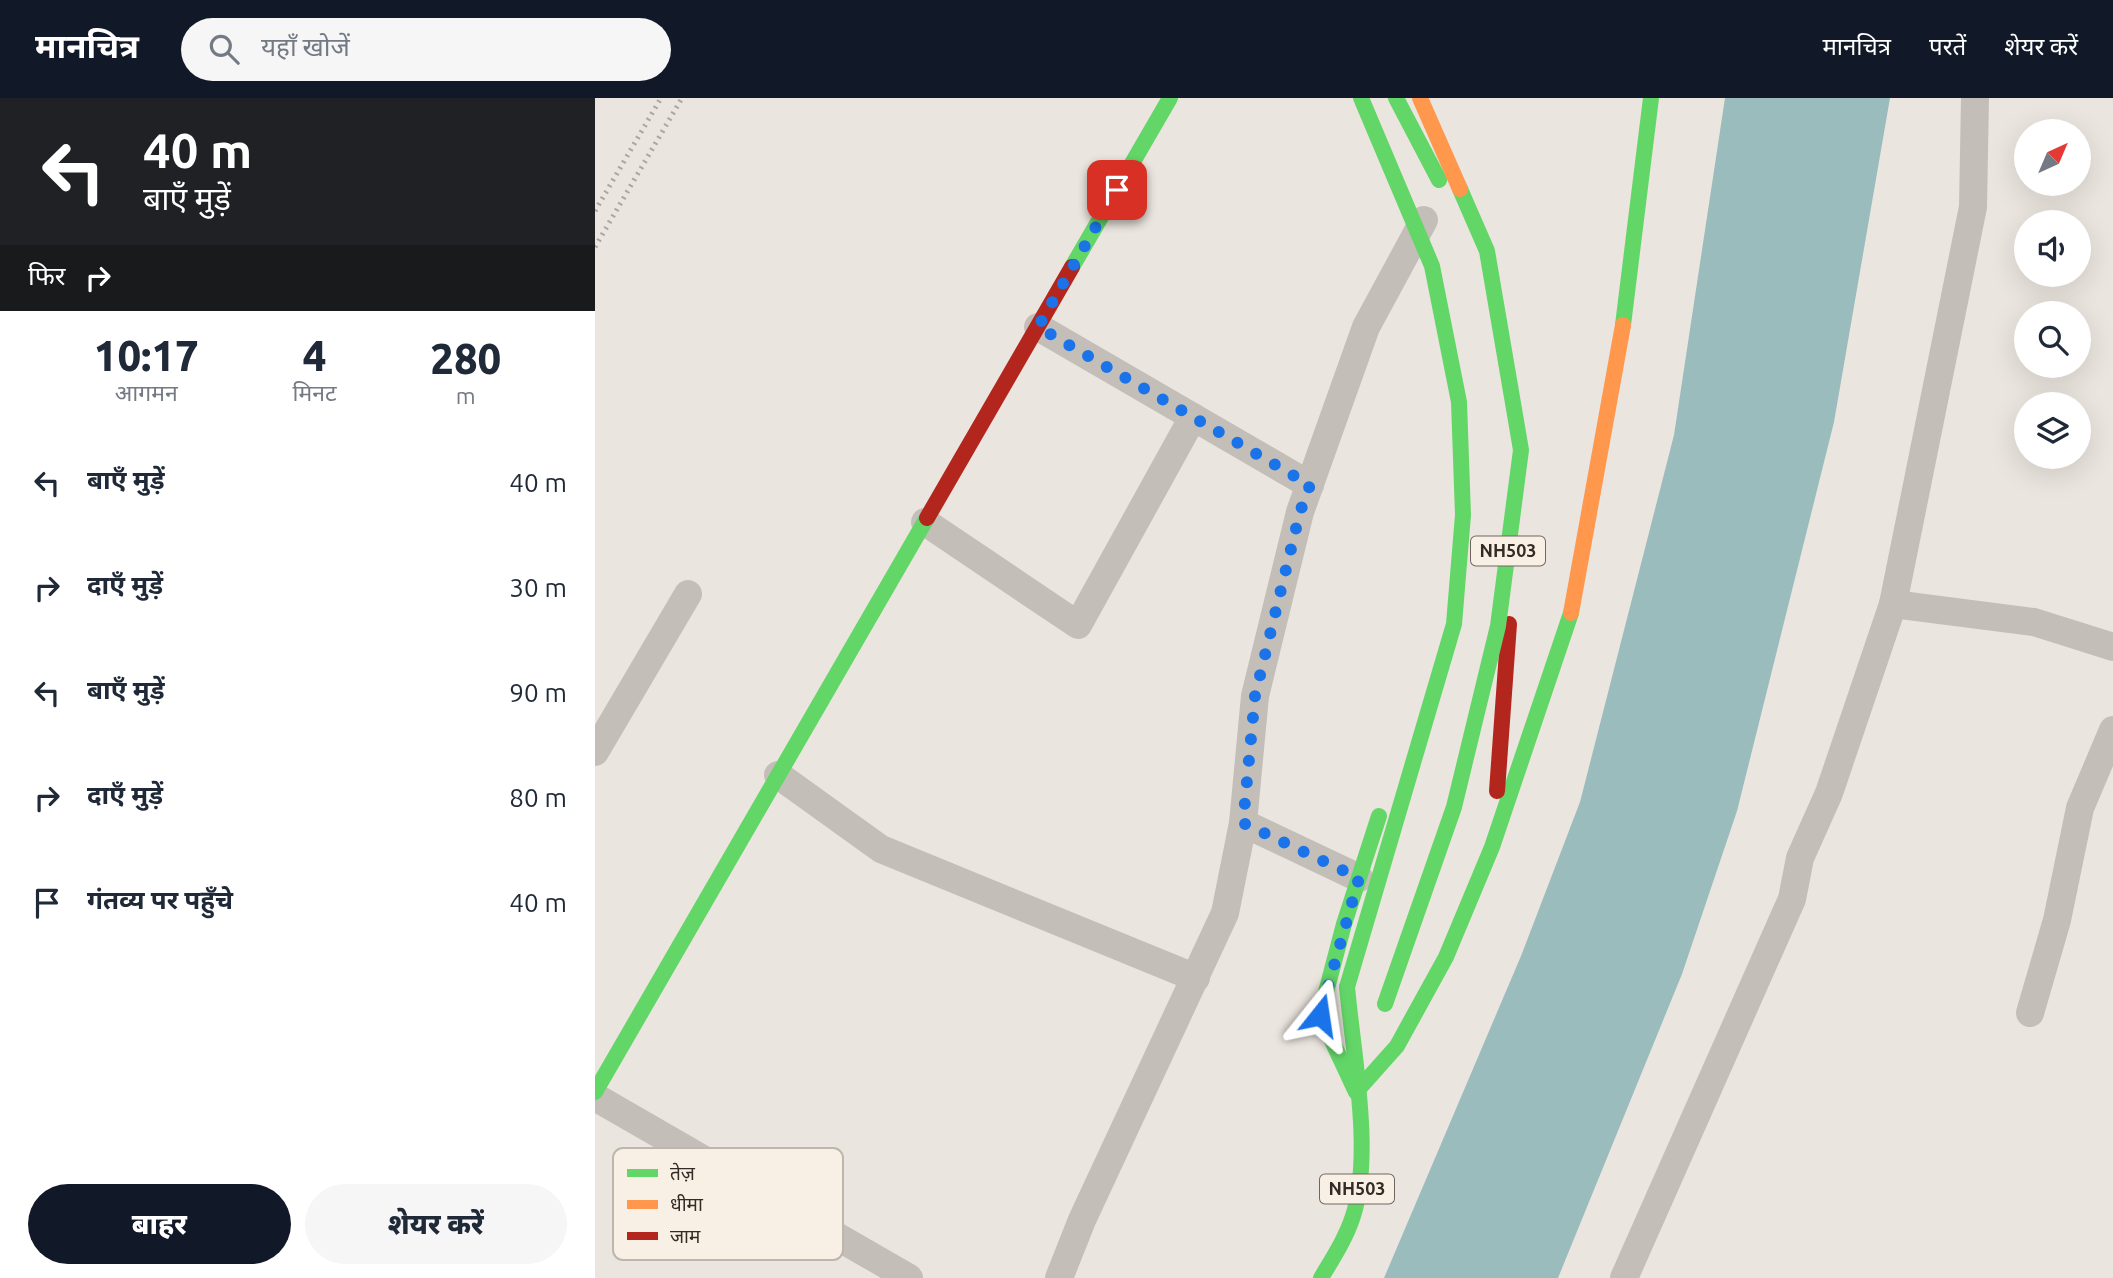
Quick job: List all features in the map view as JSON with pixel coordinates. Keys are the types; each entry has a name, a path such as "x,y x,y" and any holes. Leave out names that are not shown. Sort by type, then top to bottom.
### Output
{"main road":[{"path":"595,1095 1170,98"},
{"name":"NH503","path":"1321,1278 1349,1227 1356,1205 1359,1152 1347,987 1454,624 1463,515 1459,402 1432,266 1361,98"},
{"path":"1370,98 1428,211 1463,335 1474,478 1439,624 1418,689"},
{"path":"1396,98 1450,203 1459,229"},
{"name":"NH503","path":"1383,1010 1454,807 1498,626 1521,450 1486,251 1420,98"},
{"path":"1383,802 1320,1015 1356,1092 1397,1046 1446,957 1492,847 1570,619 1624,321 1651,98"},
{"path":"1473,268 1495,332 1516,473 1507,654 1492,847"},
{"name":"NH503","path":"1356,1092 1369,1054"}],"street":[{"path":"1624,1278 1792,899 1800,858 1829,793 1893,604 1973,207 1975,98"},
{"path":"1059,1278 1082,1220 1225,913 1243,823 1255,696 1300,512 1366,327 1428,211"},
{"path":"1038,327 1310,485"},
{"path":"925,522 1078,625 1193,417"},
{"path":"595,752 688,594"},
{"path":"1893,604 2034,622 2113,646"},
{"path":"2030,1013 2057,920 2080,808 2113,730"},
{"path":"778,775 881,849 1196,978"},
{"path":"1243,823 1359,878"},
{"path":"595,1095 686,1148"},
{"path":"843,1240 909,1278"}],"water":[{"path":"1725,98 1890,98 1834,422 1737,811 1682,974 1558,1278 1384,1278 1521,956 1580,802 1674,435"}],"railway":[{"path":"595,211 661,98"},
{"path":"595,247 682,98"}],"traffic: fast":[{"path":"1072,267 1170,98"},
{"path":"1347,987 1454,624 1463,515 1459,402 1432,266 1361,98"},
{"path":"1396,98 1439,180"},
{"path":"1623,325 1651,98"},
{"path":"1385,1004 1454,807 1498,626 1521,450 1487,251 1460,189"},
{"path":"595,1092 927,518"},
{"path":"1379,816 1344,924 1320,1015 1356,1092 1397,1046 1446,957 1492,847 1571,613"},
{"path":"1321,1278 1343,1240 1359,1191 1360,1103 1347,987"}],"traffic: slow":[{"path":"1420,98 1460,189"},
{"path":"1571,613 1623,325"}],"traffic: jam":[{"path":"927,518 1072,267"},
{"path":"1497,791 1509,624"}],"route":[{"path":"1117,190 1038,327 1310,485 1300,512 1255,696 1243,823 1359,878 1320,1015"}]}
